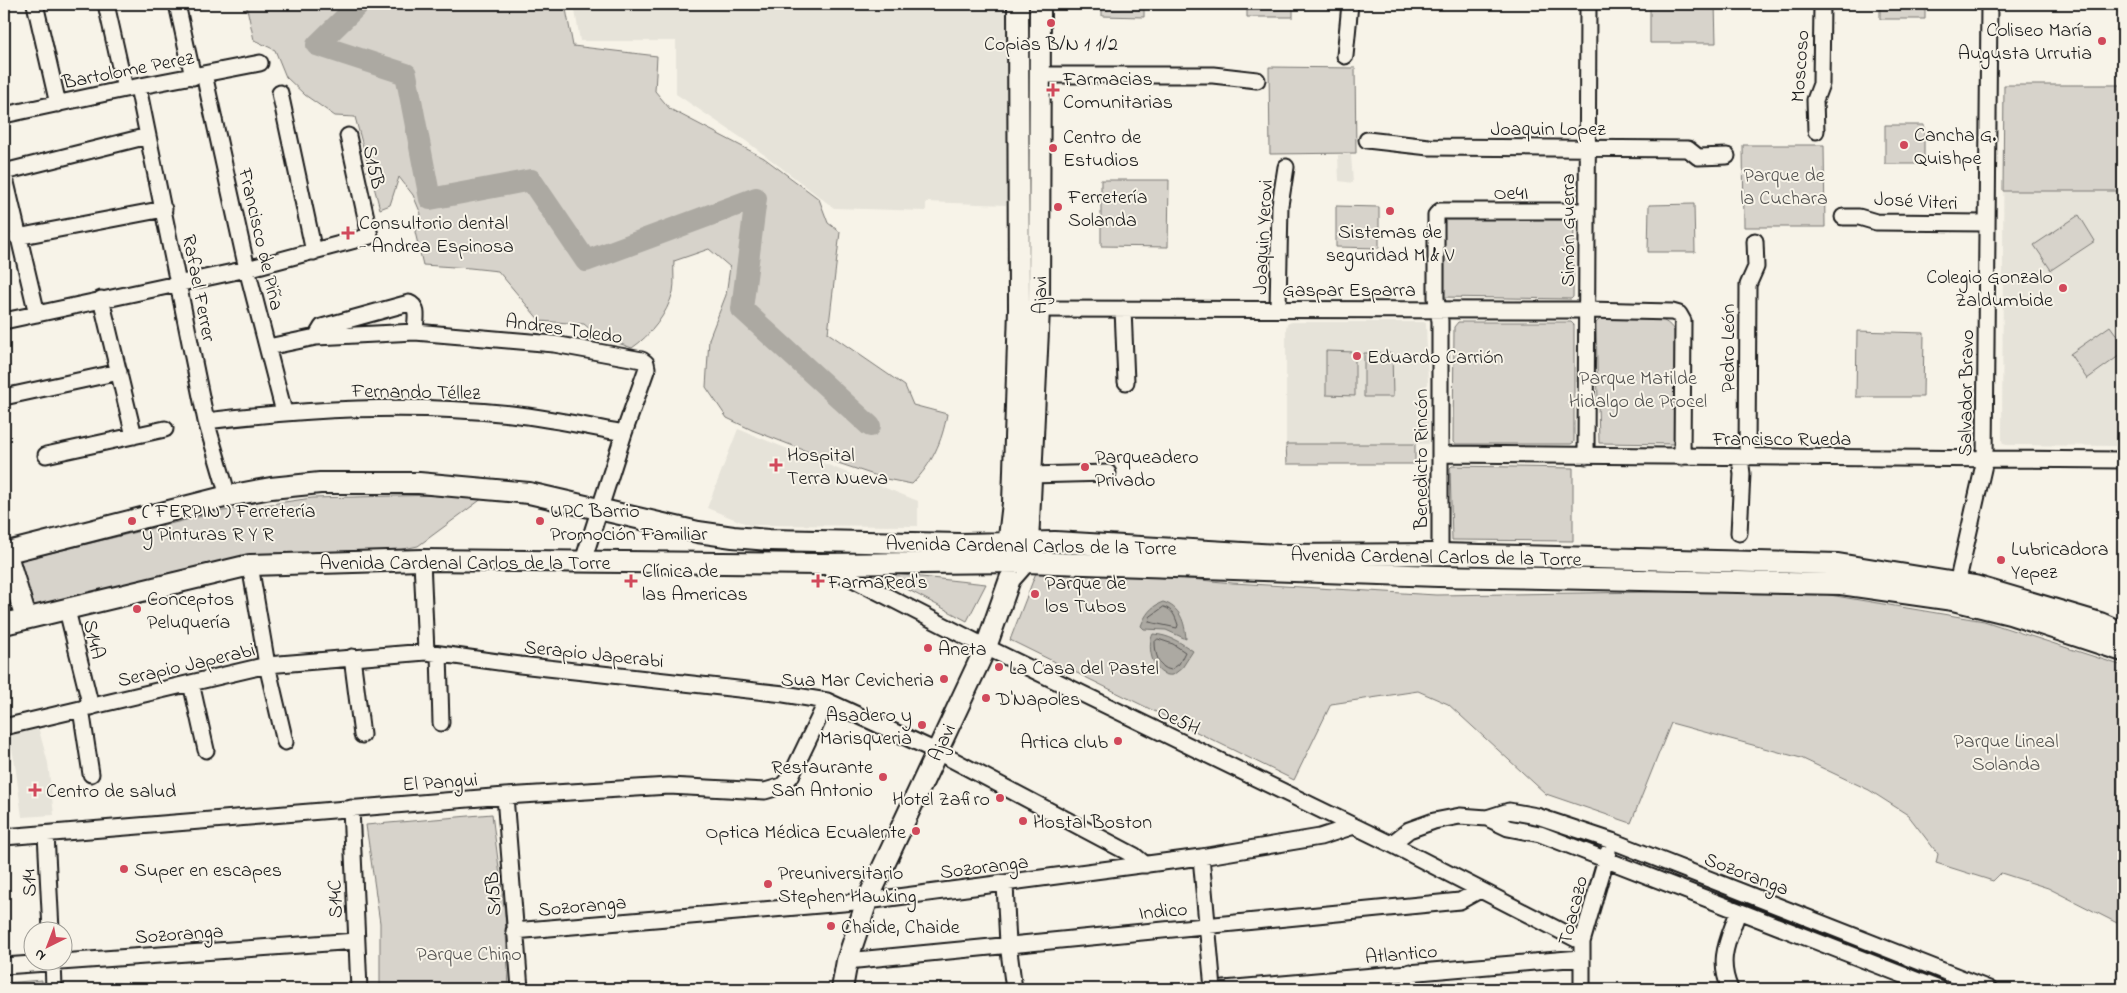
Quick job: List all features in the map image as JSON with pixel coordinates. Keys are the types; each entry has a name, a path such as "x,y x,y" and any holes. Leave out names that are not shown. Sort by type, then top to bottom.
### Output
{"street":[{"path":"35,4 58,104"},
{"name":"Rafael Ferrer","path":"106,4 148,136 180,284 206,421 228,496"},
{"name":"Francisco de Piña","path":"176,4 198,75 284,412"},
{"name":"Ajavi","path":"1018,4 1019,309 1013,503 1021,549"},
{"name":"Ajavi","path":"1021,549 1030,475 1039,309 1040,4"},
{"path":"1345,56 1350,4"},
{"name":"Simón Guerra","path":"1586,456 1588,4"},
{"name":"Moscoso","path":"1816,131 1815,100 1821,84 1822,4"},
{"name":"Salvador Bravo","path":"1956,591 1984,460 1989,4"},
{"name":"Bartolome Perez","path":"4,116 260,63"},
{"path":"1041,75 1213,74 1257,80"},
{"path":"4,321 101,299 180,284 314,252 280,93"},
{"path":"36,314 4,173 148,136"},
{"name":"S15B","path":"314,252 370,236 348,136"},
{"name":"Joaquin Lopez","path":"1367,140 1420,147 1688,149 1698,157 1727,156"},
{"name":"Joaquin Yerovi","path":"1278,309 1280,205 1286,167"},
{"path":"17,237 164,209"},
{"name":"Oe4I","path":"1436,215 1440,211 1587,212"},
{"name":"Benedicto Rincón","path":"1436,215 1436,298 1440,321 1440,554"},
{"name":"José Viteri","path":"1843,217 1859,217 1876,222 1986,223"},
{"name":"Pedro León","path":"1739,533 1744,458 1748,285 1756,267 1755,241"},
{"path":"101,299 134,436"},
{"path":"316,337 322,327 409,303 413,304 416,309 415,332"},
{"name":"Gaspar Esparra","path":"1019,309 1438,309 1672,312 1679,314 1683,321 1682,457"},
{"path":"1123,309 1126,382"},
{"name":"Andres Toledo","path":"268,347 316,337 415,332 554,344 642,360 646,363 647,368 583,561"},
{"path":"4,397 119,372"},
{"name":"Fernando Téllez","path":"206,421 284,412 397,407 511,414 624,433"},
{"path":"46,455 165,429"},
{"name":"Francisco Rueda","path":"1440,454 2123,460"},
{"path":"1030,475 1108,472"},
{"name":"Avenida Cardenal Carlos de la Torre","path":"5,552 228,496 271,488 320,484 419,483 529,493 698,532 733,537 950,544 1428,576 1841,584 1956,591 2010,614 2123,651"},
{"name":"Avenida Cardenal Carlos de la Torre","path":"1021,549 1122,544 1279,555 1440,554 1838,564 2100,623 2123,633"},
{"name":"Avenida Cardenal Carlos de la Torre","path":"4,624 250,566 422,560 819,564 1008,570 1021,549"},
{"path":"5,552 26,618"},
{"path":"422,560 441,723"},
{"name":"Oe5H","path":"819,564 851,578 986,647 1354,826"},
{"path":"250,566 267,665 285,742"},
{"name":"Ajavi","path":"842,989 847,961 867,901 986,647 1008,570"},
{"name":"S14A","path":"68,610 86,708 91,774"},
{"name":"Serapio Japerabi","path":"4,727 267,665 352,657 432,653 520,665 784,694 826,701 936,751 1135,856 1146,864"},
{"path":"352,657 362,735"},
{"path":"191,683 206,750"},
{"name":"El Pangui","path":"4,837 505,796 669,786 752,791 776,789 791,776 826,701"},
{"name":"S15B","path":"505,796 520,989"},
{"name":"S14C","path":"350,808 359,989"},
{"name":"Sozoranga","path":"1487,818 1509,811 1537,816 1612,841 1990,989"},
{"name":"Sozoranga","path":"1391,844 1408,830 1434,821 1460,816 1487,818 1508,828 1540,834 1939,989"},
{"path":"1354,826 1582,942"},
{"name":"Sozoranga","path":"514,931 867,901 1005,884 1201,857 1320,837 1354,826"},
{"name":"S14","path":"46,834 50,920"},
{"name":"Toacazo","path":"1582,989 1580,958 1582,942 1605,859 1612,841"},
{"path":"1201,857 1213,989"},
{"path":"1005,884 1008,944 1014,989"},
{"name":"Indico","path":"847,961 1460,901 1480,890"},
{"path":"1730,989 1723,969 1723,953 1738,912"},
{"name":"Sozoranga","path":"72,960 356,941"},
{"name":"Atlantico","path":"1224,989 1580,958"},
{"name":"Sozoranga","path":"4,966 22,964"},
{"path":"53,970 54,989"},
{"path":"1410,972 1411,989"}],"shaded area":[{"path":"574,4 1008,4 1006,205 926,202 926,211 834,208 746,141 676,94 676,41 580,41"},
{"name":"Colegio Gonzalo Zaldumbide","path":"2123,84 2123,446 2003,444 2004,85"},
{"path":"1351,154 1353,183 1339,181 1338,155"},
{"name":"Eduardo Carrión","path":"1292,322 1426,323 1428,384 1425,387 1428,402 1429,444 1286,444 1286,328 1287,324"},
{"name":"Hospital Terra Nueva","path":"738,429 918,501 918,526 749,525 707,508"},
{"name":"Centro de salud","path":"37,723 48,763 54,815 22,817 15,764 8,730"}],"green space":[{"path":"246,4 565,4 573,46 657,56 655,91 670,109 764,158 819,199 828,223 840,232 828,333 905,386 913,405 947,414 939,443 925,469 912,484 886,479 832,461 752,430 727,418 706,387 709,339 726,295 730,267 709,249 674,261 674,288 667,308 652,330 632,348 598,336 584,324 540,321 498,271 423,265 415,232 421,214 413,195 399,177 390,205 380,209 355,117 335,116 305,95 286,77 275,50 254,40"},
{"path":"1102,4 1144,4 1144,17 1102,16"},
{"path":"1247,4 1293,4 1293,17 1247,17"},
{"path":"1650,4 1715,4 1716,43 1650,43"},
{"path":"1880,4 1925,4 1925,19 1880,19"},
{"path":"1269,67 1355,68 1356,153 1270,154"},
{"path":"2004,85 2123,85 2123,191 2003,191"},
{"name":"Cancha G. Quishpe","path":"1885,125 1924,125 1924,164 1885,164"},
{"name":"Parque de la Cuchara","path":"1743,145 1824,145 1825,227 1744,227"},
{"path":"1101,180 1169,180 1168,247 1101,246"},
{"path":"1694,204 1695,252 1648,252 1649,205"},
{"path":"1336,206 1379,207 1379,248 1336,247"},
{"path":"2079,215 2095,241 2051,270 2034,245"},
{"path":"1446,216 1574,217 1573,297 1571,299 1442,297 1442,220"},
{"name":"Parque Matilde Hidalgo de Procel","path":"1602,317 1662,320 1668,323 1674,330 1677,340 1675,444 1599,443 1596,323"},
{"path":"1458,322 1571,322 1574,325 1574,442 1571,444 1455,444 1453,442 1454,327"},
{"path":"2110,326 2123,344 2123,353 2087,379 2070,354"},
{"path":"1857,331 1924,333 1923,397 1856,397"},
{"path":"1326,351 1355,352 1355,396 1326,395"},
{"path":"1364,353 1392,353 1393,397 1364,397"},
{"path":"1286,444 1415,444 1415,464 1287,464"},
{"path":"1452,466 1573,468 1573,541 1452,540 1450,468"},
{"path":"438,495 483,498 418,546 399,550 231,559 29,608 13,562 223,511 312,498"},
{"name":"Parque Lineal Solanda","path":"1039,565 1233,583 1436,595 1800,590 1984,621 2123,666 2123,926 2048,888 2001,873 1993,881 1936,863 1938,854 1908,815 1869,790 1801,758 1671,723 1631,823 1546,794 1448,704 1418,691 1331,704 1294,780 1010,640"},
{"path":"875,572 986,584 967,621"},
{"name":"Parque Chino","path":"492,814 505,914 509,989 380,989 380,923 366,825"},
{"path":"42,980 42,989 4,989 4,983"}],"water":[{"path":"1163,602 1169,604 1177,611 1183,621 1186,639 1166,630 1144,629 1141,626 1149,611"},
{"path":"1153,634 1174,640 1193,651 1182,668 1173,675 1166,675 1156,667 1150,646"}],"waterway":[{"path":"359,4 317,45 406,74 430,199 531,180 586,261 756,198 742,309 870,426"}],"place":[{"name":"Copias B/N 1 1/2","path":"1051,23"},
{"name":"Coliseo María Augusta Urrutia","path":"2102,41"},
{"name":"Farmacias Comunitarias","path":"1053,90"},
{"name":"Cancha G. Quishpe","path":"1904,145"},
{"name":"Centro de Estudios","path":"1053,148"},
{"name":"Ferretería Solanda","path":"1058,207"},
{"name":"Sistemas de seguridad M & V","path":"1390,211"},
{"name":"Consultorio dental - Andrea Espinosa","path":"348,233"},
{"name":"Colegio Gonzalo Zaldumbide","path":"2063,288"},
{"name":"Eduardo Carrión","path":"1357,356"},
{"name":"Hospital Terra Nueva","path":"776,465"},
{"name":"Parqueadero Privado","path":"1085,467"},
{"name":"( FERPIN ) Ferretería y Pinturas R Y R","path":"132,521"},
{"name":"UPC Barrio Promoción Familiar","path":"540,521"},
{"name":"Lubricadora Yepez","path":"2001,560"},
{"name":"Clínica de las Americas","path":"631,581"},
{"name":"FarmaRed's","path":"818,581"},
{"name":"Parque de los Tubos","path":"1035,594"},
{"name":"Conceptos Peluquería","path":"137,609"},
{"name":"Aneta","path":"928,648"},
{"name":"La Casa del Pastel","path":"999,667"},
{"name":"Sua Mar Cevicheria","path":"944,679"},
{"name":"D'Napoles","path":"986,698"},
{"name":"Asadero y Marisqueria","path":"922,725"},
{"name":"Artica club","path":"1118,741"},
{"name":"Restaurante San Antonio","path":"883,777"},
{"name":"Centro de salud","path":"35,790"},
{"name":"Hotel Zafiro","path":"1000,798"},
{"name":"Hostal Boston","path":"1023,821"},
{"name":"Optica Médica Ecualente","path":"916,831"},
{"name":"Super en escapes","path":"124,869"},
{"name":"Preuniversitario Stephen Hawking","path":"768,884"},
{"name":"Chaide, Chaide","path":"831,926"}]}
